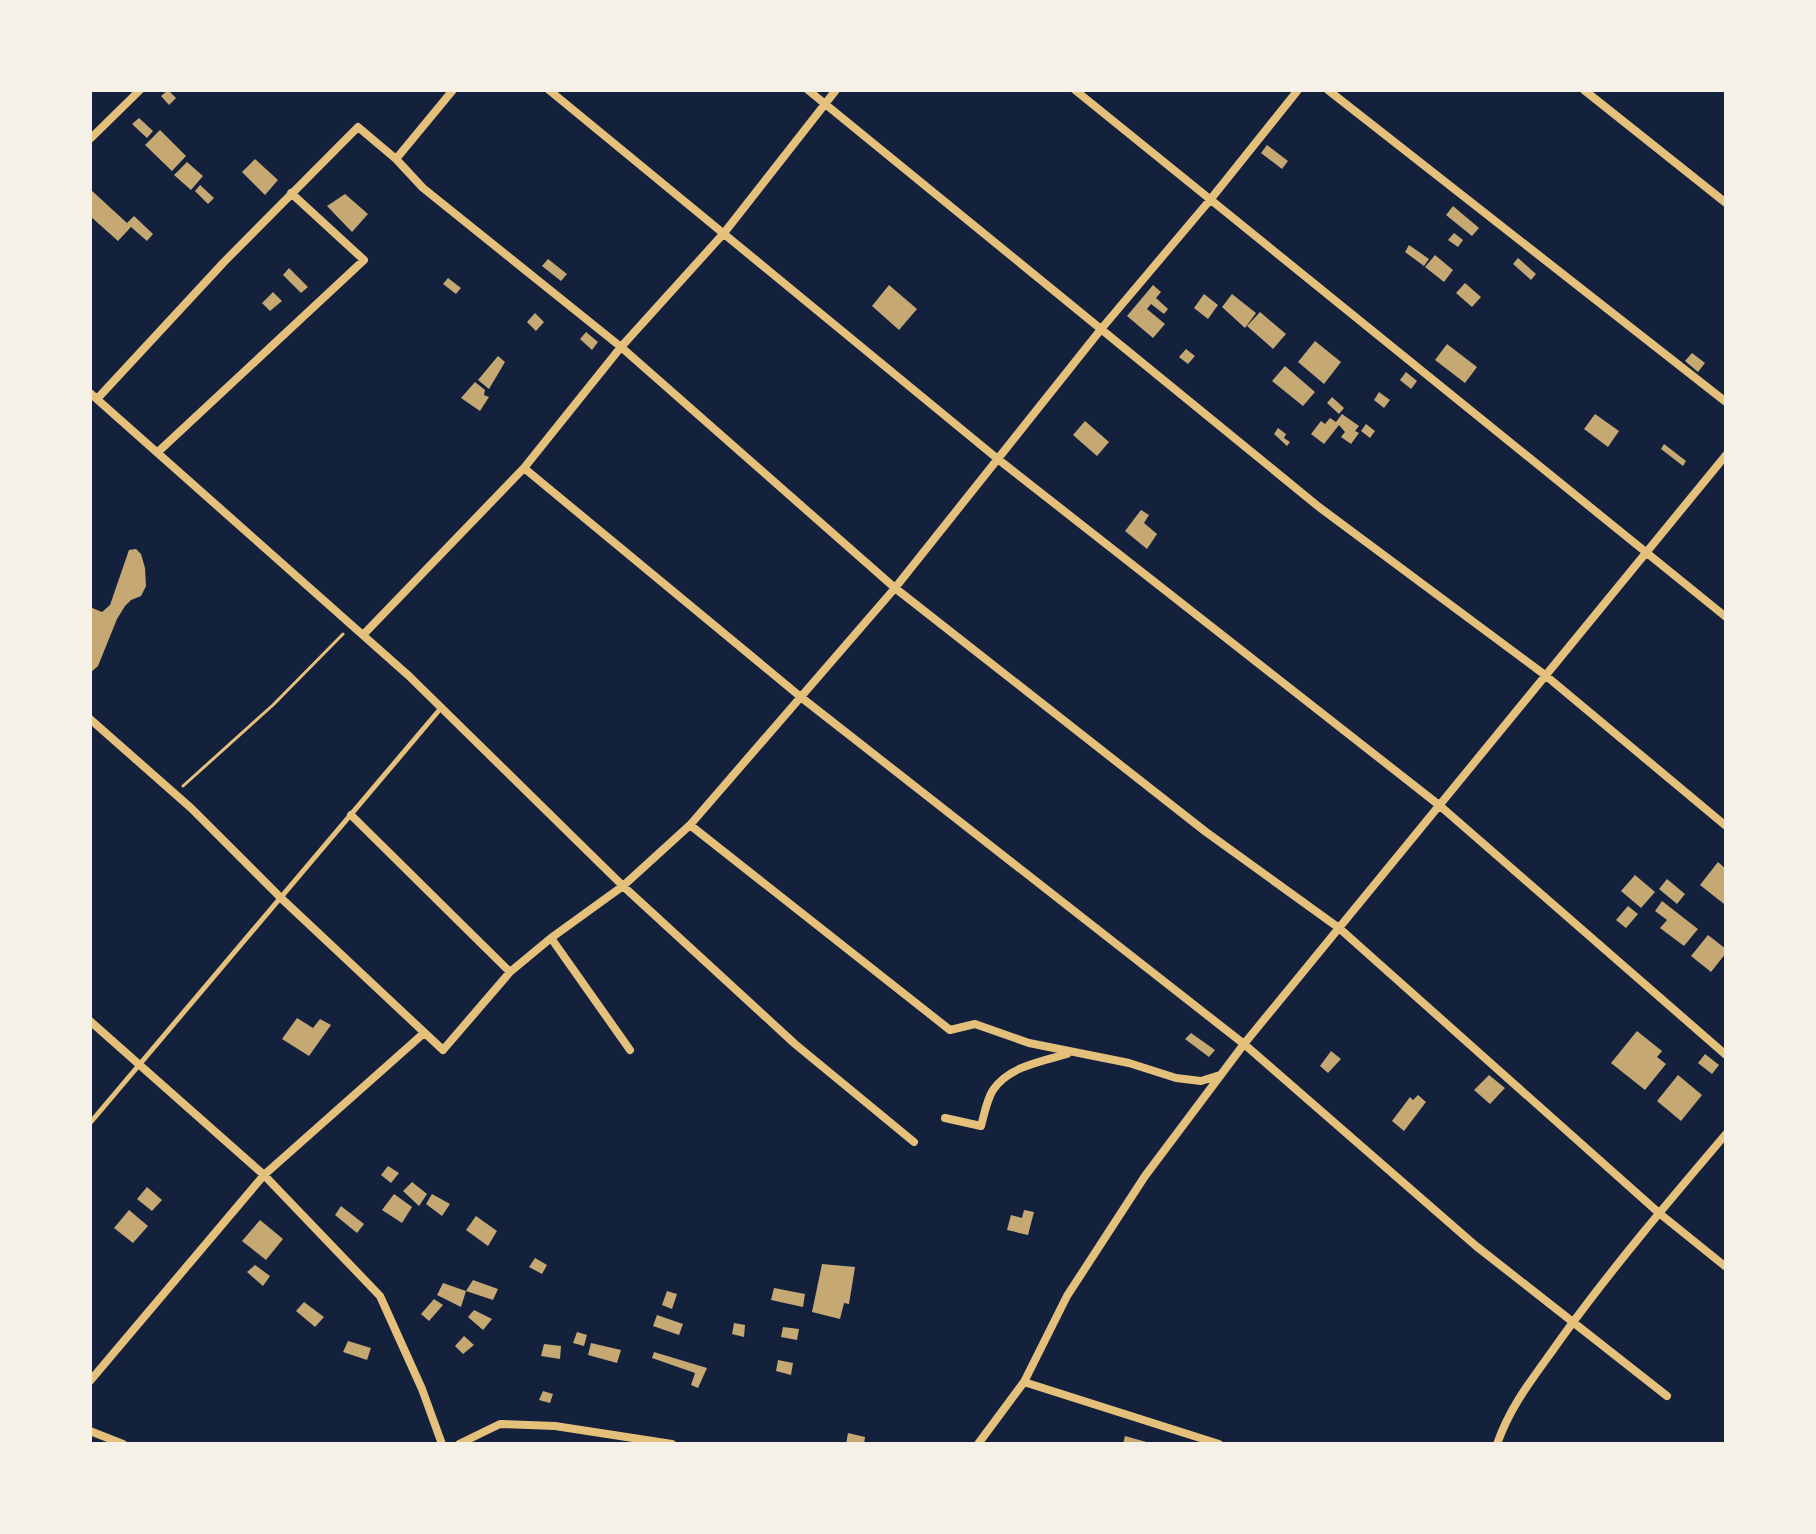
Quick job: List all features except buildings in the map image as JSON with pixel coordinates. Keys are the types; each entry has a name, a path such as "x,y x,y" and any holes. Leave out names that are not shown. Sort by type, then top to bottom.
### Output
{"street":[{"path":"90,139 140,90"},
{"path":"396,159 453,90"},
{"path":"549,90 999,460 1439,805 1726,1055"},
{"path":"808,90 1319,507 1545,675 1726,826"},
{"path":"363,635 524,468 621,347 724,233 836,90"},
{"path":"1075,90 1726,617"},
{"path":"90,719 174,794 443,1050 510,972 623,886 690,825 895,588 1102,328 1298,90"},
{"path":"1328,90 1726,402"},
{"path":"1584,90 1726,203"},
{"path":"914,1142 795,1044 623,886 442,707 94,396 358,127 396,159 423,188 621,347 895,588 1206,832 1339,928 1659,1213 1726,1267"},
{"path":"159,451 364,260 291,193"},
{"path":"978,1444 1024,1382 1067,1296 1145,1176 1220,1075 1726,455"},
{"path":"524,468 802,698 1244,1044 1476,1246 1667,1396"},
{"path":"351,815 510,972"},
{"path":"690,825 950,1030 975,1024 1029,1043 1129,1063 1176,1078 1201,1081 1220,1075"},
{"path":"551,938 630,1050"},
{"path":"90,1021 264,1175 380,1296 422,1389 442,1444"},
{"path":"90,1381 264,1175 424,1033"},
{"path":"945,1118 981,1126 994,1089 1013,1073 1033,1063 1071,1053"},
{"path":"1497,1444 1508,1412 1574,1321 1726,1134"},
{"path":"1024,1382 1219,1444"},
{"path":"459,1444 500,1424 555,1426 672,1444"},
{"path":"90,1431 123,1444"}],"lane":[{"path":"90,1123 442,707"}],"path":[{"path":"174,794 273,705 351,625"}]}
